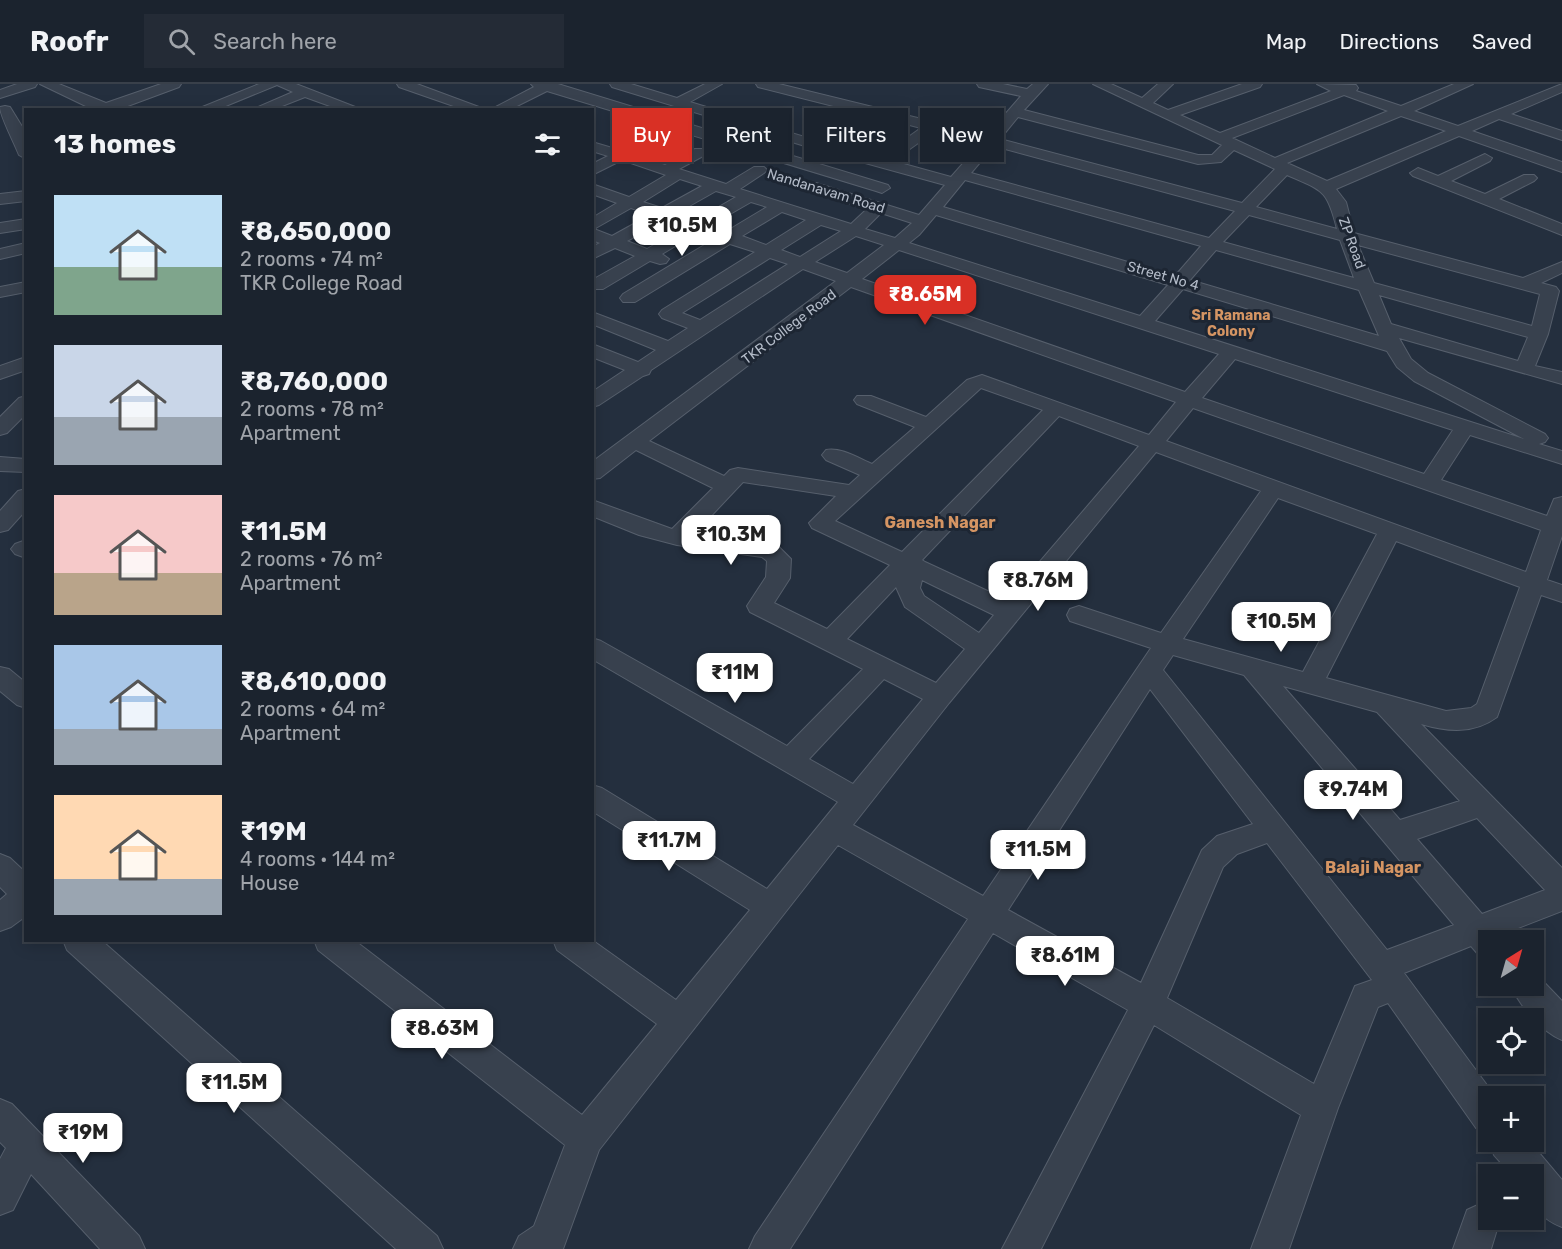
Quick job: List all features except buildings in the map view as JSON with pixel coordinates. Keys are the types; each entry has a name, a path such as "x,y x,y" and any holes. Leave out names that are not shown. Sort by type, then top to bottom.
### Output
{"street":[{"path":"0,94 30,84"},
{"path":"47,84 104,108"},
{"path":"109,108 174,84"},
{"path":"207,108 271,84"},
{"path":"283,84 351,108"},
{"path":"404,84 471,108"},
{"path":"617,84 702,109"},
{"path":"639,91 654,84"},
{"path":"656,108 715,84"},
{"path":"763,84 784,86 862,108"},
{"path":"984,84 1035,89"},
{"path":"1145,109 1166,84"},
{"path":"1167,115 1255,84"},
{"path":"1324,84 1562,167"},
{"path":"1017,112 1118,133 1208,161 1216,159 1226,141 1362,84"},
{"path":"1143,324 1212,244 1245,210 1280,166 1466,84"},
{"path":"501,108 545,85 615,108"},
{"path":"1104,85 1145,109 1167,115 1327,187 1562,87"},
{"path":"749,108 784,86"},
{"path":"71,94 92,87"},
{"path":"580,97 595,88"},
{"name":"TKR College Road","path":"1004,127 1035,89"},
{"path":"263,108 305,92"},
{"path":"524,97 545,103"},
{"path":"1532,99 1552,106"},
{"path":"330,108 340,103"},
{"path":"692,114 702,109"},
{"path":"0,111 5,110 22,133 0,137"},
{"path":"1498,114 1562,136"},
{"path":"692,132 703,135"},
{"path":"792,138 804,141"},
{"path":"792,142 797,139"},
{"path":"1004,144 1550,291 1539,334 1524,369"},
{"path":"594,147 612,153"},
{"path":"692,149 704,153"},
{"path":"594,224 700,152"},
{"path":"1439,181 1485,158"},
{"path":"594,170 612,160"},
{"path":"641,162 1562,458"},
{"path":"791,162 882,188"},
{"path":"804,166 809,162"},
{"path":"598,324 681,267 729,238 826,191 877,162 959,179 1212,244 1539,334"},
{"name":"TKR College Road","path":"594,472 897,245 928,215 974,162"},
{"name":"Nandanavam Road","path":"720,188 765,172 740,164"},
{"path":"594,400 642,370 751,294 853,231 882,188 904,168"},
{"path":"1418,173 1562,230"},
{"path":"1485,200 1529,178"},
{"name":"Nandanavam Road","path":"791,180 872,205 928,215"},
{"name":"ZP Road","path":"1327,187 1338,202 1347,237 1383,328 1391,346 1404,363 1421,377 1562,450"},
{"path":"594,253 663,214 720,188"},
{"path":"594,190 1428,483 1558,515 1488,710 1477,718 1446,721 1167,644 1079,615"},
{"path":"0,199 24,196"},
{"path":"595,284 650,255 748,197"},
{"path":"1525,231 1562,212"},
{"name":"Street No 4","path":"928,215 1180,281 1391,346"},
{"path":"668,314 818,220"},
{"path":"0,228 24,224"},
{"path":"594,235 751,294"},
{"path":"0,254 24,248"},
{"path":"1523,285 1562,267"},
{"path":"595,284 702,327"},
{"path":"0,292 24,287"},
{"path":"598,324 671,350"},
{"path":"1383,328 1562,378"},
{"path":"546,1246 585,1139 940,696 1231,352"},
{"path":"596,355 642,370"},
{"path":"0,373 24,364"},
{"path":"1011,612 820,523 974,384 982,381 1562,594"},
{"path":"864,400 929,425"},
{"path":"4,421 24,404"},
{"path":"831,640 911,564 1056,408"},
{"path":"1428,483 1465,427"},
{"path":"635,442 727,486"},
{"path":"833,455 874,473"},
{"path":"0,464 24,466"},
{"path":"677,537 738,475 853,492"},
{"path":"768,1249 1149,670 1273,489"},
{"path":"0,525 24,498"},
{"path":"594,508 647,530 677,537 769,550 779,559 778,578 759,606 940,696"},
{"path":"1310,684 1390,532"},
{"path":"911,564 908,588 914,602 981,647"},
{"path":"594,648 856,799"},
{"path":"790,762 881,666"},
{"path":"1253,668 1478,932"},
{"path":"1149,670 1388,976 1478,1102"},
{"path":"0,676 24,696"},
{"path":"1386,705 1562,888"},
{"path":"594,797 770,907"},
{"path":"1394,834 1483,805"},
{"path":"833,828 986,916 1148,1004 1321,1108"},
{"path":"1021,1249 1148,1004 1212,860 1227,845 1274,829"},
{"path":"0,867 24,894"},
{"path":"1496,930 1562,897"},
{"path":"0,917 24,898"},
{"path":"1270,1249 1321,1108 1366,997 1388,976 1478,939"},
{"path":"80,942 424,1249"},
{"path":"332,942 585,1139"},
{"path":"571,942 679,1021"},
{"path":"1536,996 1562,1024"},
{"path":"0,1197 9,1128"},
{"path":"9,1128 126,1249"},
{"path":"1514,1152 1562,1209"}],"district":[{"name":"Sri Ramana Colony","path":"1231,324"},
{"name":"Ganesh Nagar","path":"940,522"},
{"name":"Balaji Nagar","path":"1373,867"}]}
